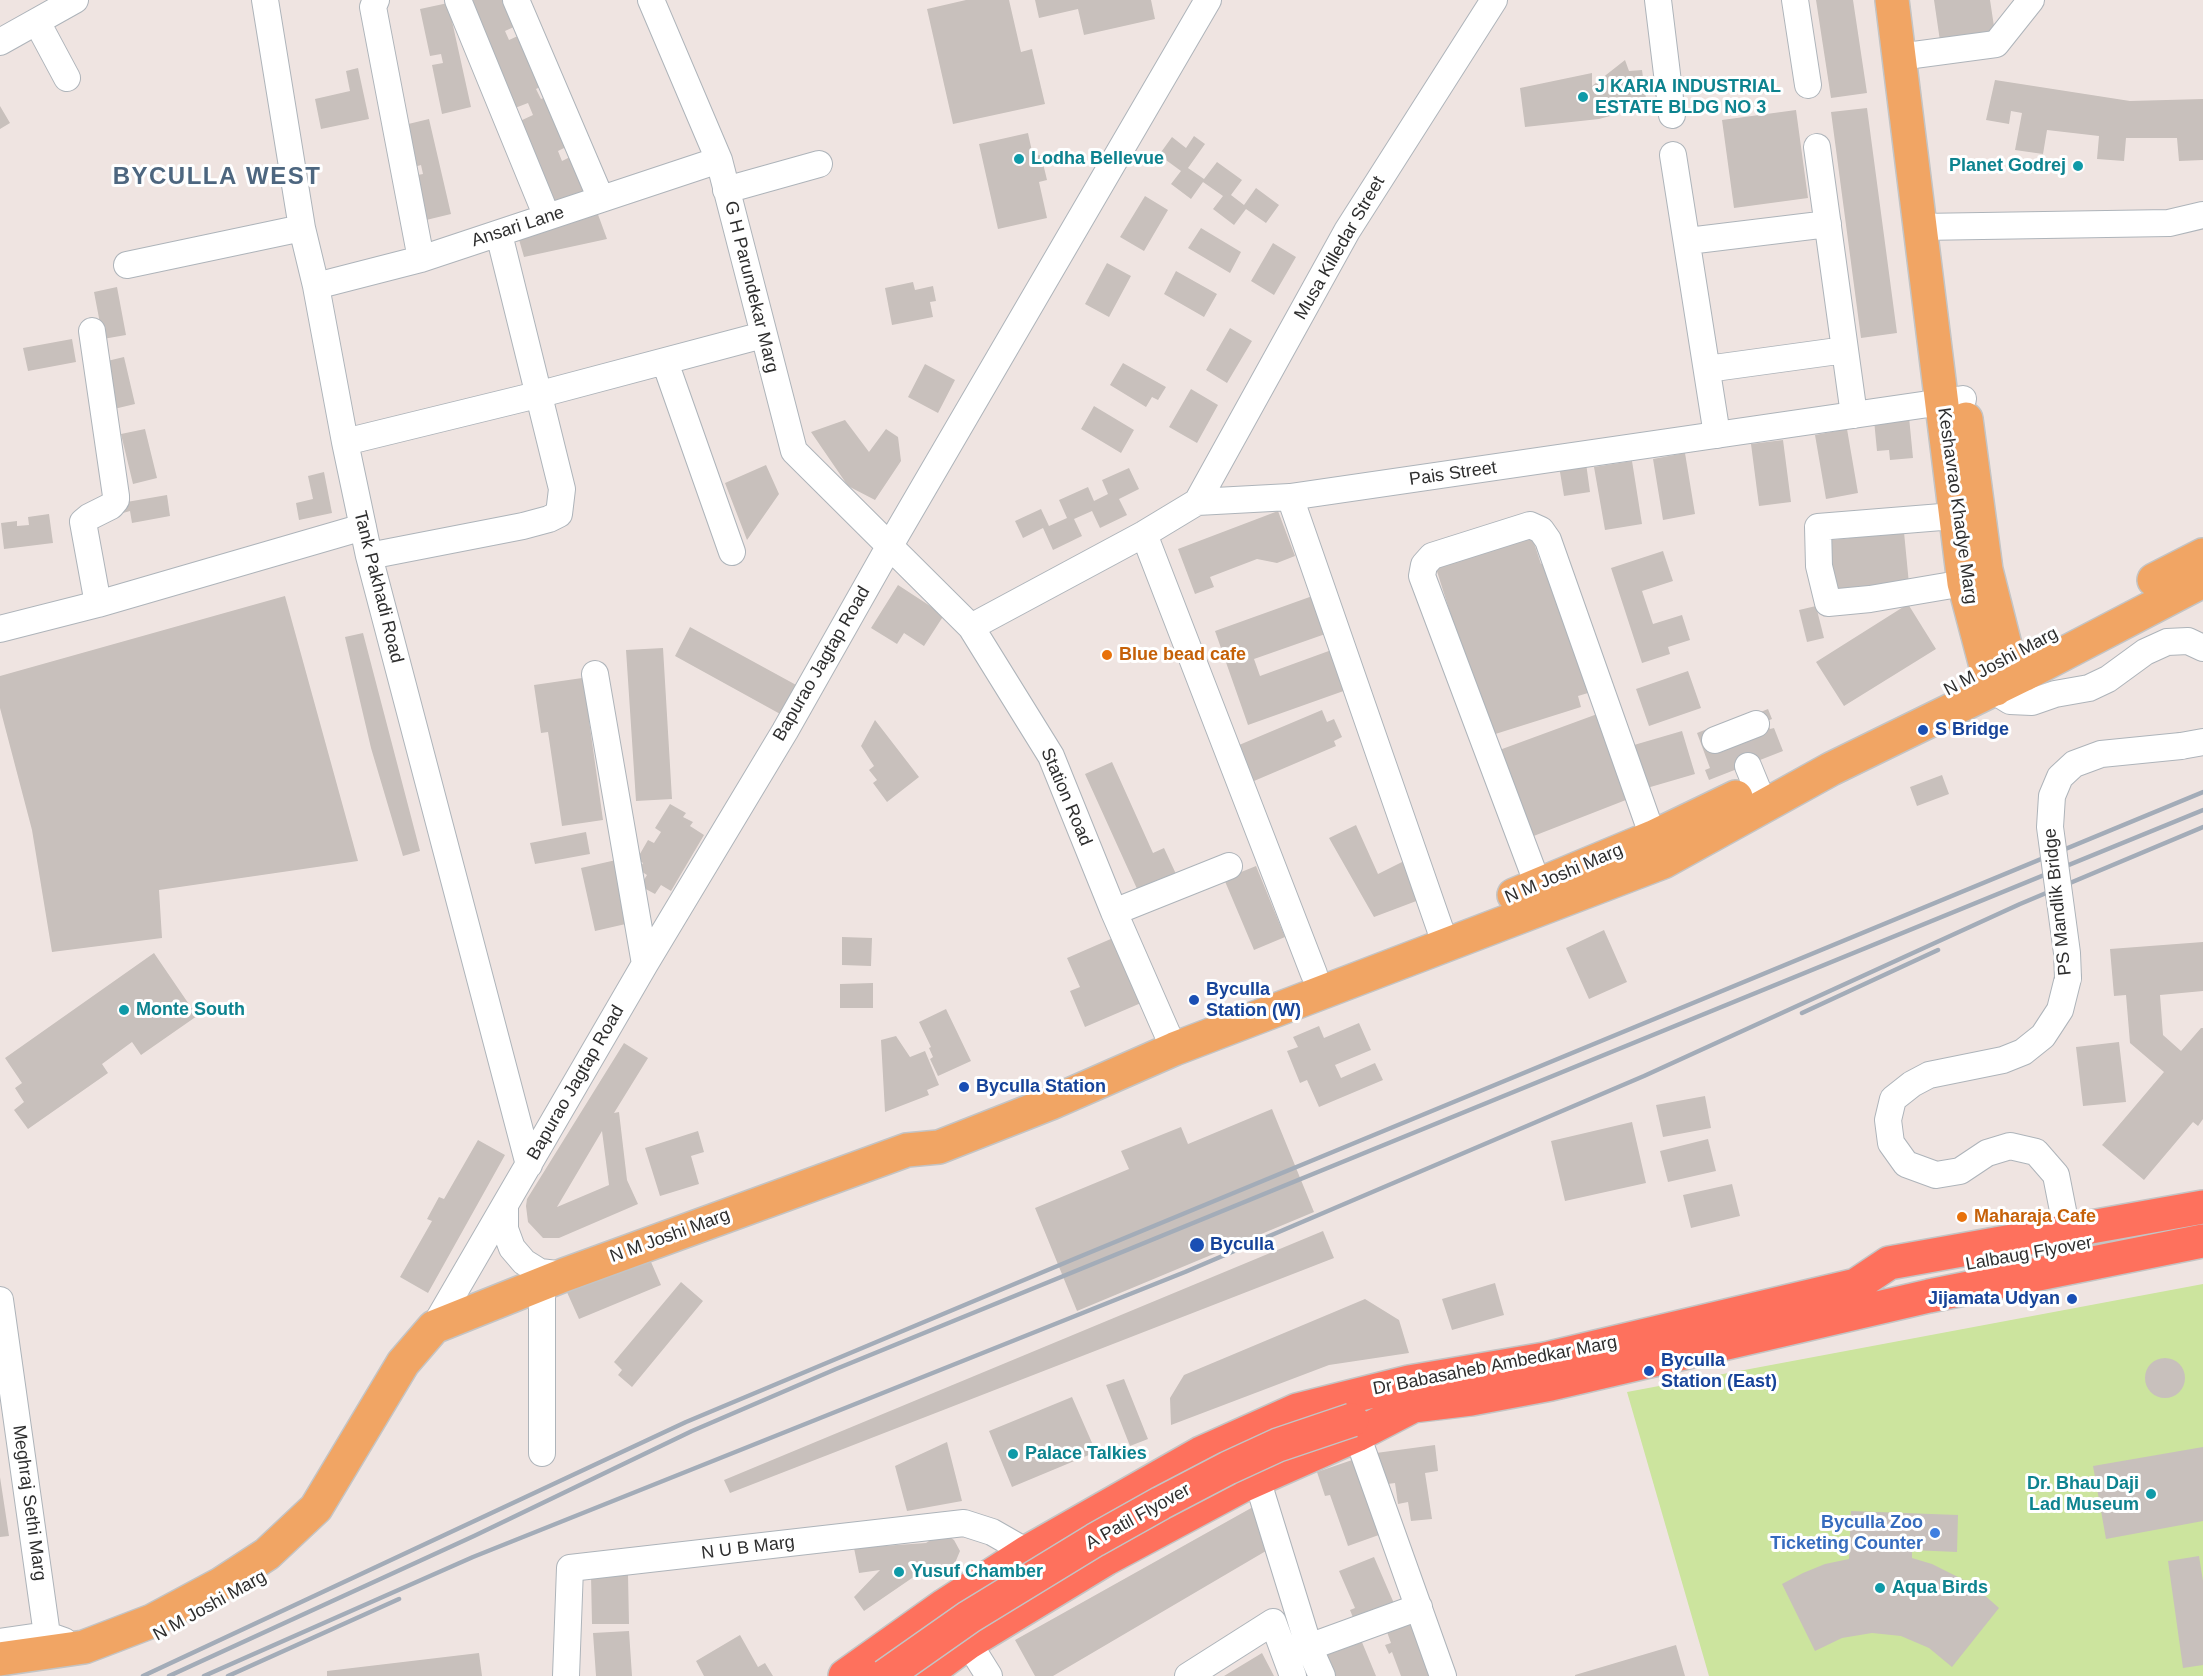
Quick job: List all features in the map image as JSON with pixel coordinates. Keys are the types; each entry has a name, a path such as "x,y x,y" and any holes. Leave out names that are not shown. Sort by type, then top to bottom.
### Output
{"highway":[{"name":"Dr Babasaheb Ambedkar Marg","path":"845,1676 945,1605 1028,1552 1201,1453 1297,1410 1409,1382 1545,1359 1856,1286 1889,1263 2203,1207"},
{"name":"Lalbaug Flyover","path":"1413,1406 1471,1399 1551,1384 1884,1305 1923,1284 2203,1224"},
{"name":"Lalbaug Flyover","path":"1856,1286 1923,1284 2203,1242"},
{"path":"1884,1305 1915,1313 2203,1258"},
{"name":"A Patil Flyover","path":"885,1676 969,1617 1095,1540 1228,1468 1278,1445 1355,1427 1413,1406"},
{"path":"923,1676 968,1643 1106,1559 1355,1427"}],"main road":[{"name":"Keshavrao Khadye Marg","path":"1892,0 1910,56 1953,400 1986,570 2003,673"},
{"name":"Keshavrao Khadye Marg","path":"1910,56 1914,0"},
{"name":"Keshavrao Khadye Marg","path":"1953,400 1954,516 1964,583 2003,673"},
{"name":"N M Joshi Marg","path":"2003,673 2203,555"},
{"name":"N M Joshi Marg","path":"0,1659 84,1647 152,1621 221,1584 267,1554 316,1508 403,1363 434,1327 553,1279 907,1150 929,1128 1171,1041 1658,850 1756,786 1824,757 2203,581"},
{"name":"N M Joshi Marg","path":"1171,1041 1314,974 1443,936 1538,885 1579,880"},
{"name":"N M Joshi Marg","path":"39,1655 89,1665 157,1637 227,1601 278,1568 331,1520 418,1372 434,1327"}],"street":[{"path":"0,42 75,0"},
{"name":"Tank Pakhadi Road","path":"265,0 302,228 316,286 369,556 529,1165"},
{"path":"376,0 373,7 421,259"},
{"path":"459,0 547,218"},
{"path":"516,0 601,199"},
{"name":"G H Parundekar Marg","path":"651,0 719,160 794,451 889,547"},
{"name":"Bapurao Jagtap Road","path":"434,1327 645,964 785,730 1208,0"},
{"name":"Musa Killedar Street","path":"1197,502 1347,231 1494,0"},
{"path":"1658,0 1672,115"},
{"path":"1796,0 1808,85"},
{"path":"1910,56 1996,44 2031,0"},
{"path":"37,22 67,78"},
{"path":"1816,147 1854,415"},
{"path":"1673,155 1717,435"},
{"name":"Ansari Lane","path":"316,286 421,259 719,160"},
{"path":"726,190 819,164"},
{"path":"1931,227 2169,223 2203,215"},
{"path":"1688,241 1828,224"},
{"path":"127,265 302,228"},
{"path":"369,556 523,526 559,514 562,489 499,234"},
{"path":"92,331 116,496 111,506 83,522 98,604"},
{"path":"345,442 537,395 763,335"},
{"path":"1707,369 1845,350"},
{"path":"665,362 732,552"},
{"name":"Pais Street","path":"971,627 1144,534 1197,502 1290,497 1953,400"},
{"path":"1290,497 1443,936"},
{"path":"1954,516 1818,527 1819,566 1828,603 1870,599 1964,583"},
{"path":"1538,885 1422,576 1424,565 1432,556 1530,525 1541,530 1548,540 1658,850"},
{"path":"0,629 98,604 363,527"},
{"path":"1144,534 1314,974"},
{"name":"Station Road","path":"889,547 971,627 1051,756 1114,912 1171,1041"},
{"path":"2003,673 2055,694 2090,688 2108,679 2145,652 2166,642 2188,641 2203,648"},
{"path":"595,674 645,964"},
{"name":"PS Mandlik Bridge","path":"2067,1231 2056,1175 2036,1152 2010,1146 1987,1153 1960,1171 1936,1175 1906,1164 1891,1143 1888,1120 1893,1099 1912,1084 1929,1075 2003,1060 2023,1052 2043,1036 2060,1010 2068,978 2067,953 2050,827 2052,796 2060,777 2074,764 2102,754 2192,744"},
{"path":"1114,912 1229,866"},
{"path":"506,1205 505,1229 512,1248 524,1262 553,1279 542,1454"},
{"name":"Meghraj Sethi Marg","path":"0,1300 39,1655"},
{"path":"1355,1427 1443,1676"},
{"path":"1257,1479 1309,1647 1322,1676"},
{"name":"N U B Marg","path":"566,1676 570,1568 964,1523 992,1533 1028,1552"},
{"path":"945,1605 989,1676"},
{"path":"1309,1647 1419,1607"},
{"path":"1188,1676 1273,1622 1293,1676"},
{"path":"0,1642 39,1655"}],"green space":[{"path":"2203,1284 2203,1676 1709,1676 1627,1392"}],"building":[{"path":"468,0 504,0 516,26 505,31 509,40 520,35 542,86 536,89 541,99 546,97 568,146 558,151 562,161 572,156 590,196 559,210 520,121 533,115 528,103 515,108"},
{"path":"966,0 1009,0 1021,52 1032,49 1045,104 953,124 927,9"},
{"path":"1035,0 1151,0 1155,19 1084,35 1078,9 1039,18"},
{"path":"1816,0 1853,0 1867,93 1831,98"},
{"path":"1934,0 1990,0 1995,33 1940,41"},
{"path":"448,3 471,107 442,114 432,65 443,63 441,54 430,56 420,9"},
{"name":"J KARIA INDUSTRIAL ESTATE BLDG NO 3","path":"1625,60 1629,71 1642,70 1647,106 1599,119 1525,127 1520,88 1592,73 1592,86"},
{"path":"358,68 369,119 321,129 315,99 350,91 346,71"},
{"name":"Planet Godrej","path":"1995,80 2130,101 2203,99 2203,160 2179,161 2177,138 2126,138 2124,161 2097,159 2099,136 2047,130 2043,154 2015,150 2022,113 2011,111 2009,124 1986,120"},
{"path":"0,106 10,123 0,129"},
{"path":"1867,108 1897,333 1861,338 1831,112"},
{"path":"1796,110 1808,198 1734,208 1722,120"},
{"path":"429,119 451,214 422,221 412,176 423,174 421,165 410,168 400,126"},
{"path":"1028,133 1033,156 1041,155 1047,180 1039,182 1047,218 998,229 979,144"},
{"path":"1194,136 1205,144 1188,168 1204,179 1217,162 1242,180 1231,195 1244,205 1256,188 1279,205 1266,223 1246,209 1234,225 1213,209 1223,196 1203,182 1191,199 1171,184 1181,171 1159,155 1172,137 1186,148"},
{"path":"1145,196 1168,210 1144,251 1120,237"},
{"path":"596,209 607,239 524,257 518,236"},
{"path":"1201,228 1241,252 1230,273 1188,248"},
{"path":"1273,243 1296,257 1274,295 1251,281"},
{"path":"1107,263 1131,276 1109,317 1085,304"},
{"path":"1176,271 1217,294 1204,317 1164,294"},
{"path":"913,282 915,290 933,286 936,301 930,302 933,317 892,325 885,288"},
{"path":"117,287 126,335 103,339 94,292"},
{"path":"1230,328 1252,341 1227,383 1206,370"},
{"path":"72,339 76,362 28,371 23,348"},
{"path":"124,357 135,404 114,409 103,362"},
{"path":"1123,363 1166,387 1158,400 1152,397 1146,407 1110,385"},
{"path":"925,364 955,380 938,413 908,397"},
{"path":"1191,389 1218,405 1197,443 1169,427"},
{"path":"1094,406 1134,430 1121,453 1081,429"},
{"path":"1909,417 1913,458 1890,460 1889,450 1877,451 1874,420"},
{"path":"845,420 869,452 886,429 898,437 901,461 875,500 848,486 811,432"},
{"path":"145,429 157,478 133,484 121,434"},
{"path":"1847,429 1858,493 1826,499 1815,435"},
{"path":"1783,440 1791,502 1759,506 1751,444"},
{"path":"1685,453 1695,514 1663,520 1653,459"},
{"path":"1632,461 1642,524 1605,530 1594,467"},
{"path":"1586,463 1590,492 1564,496 1559,466"},
{"path":"766,465 779,494 747,540 725,483"},
{"path":"1129,468 1139,489 1119,499 1127,515 1100,528 1092,511 1074,519 1082,536 1053,550 1043,528 1023,538 1015,521 1041,509 1049,526 1067,518 1059,500 1088,487 1094,501 1108,494 1102,480"},
{"path":"324,472 332,513 299,520 296,503 313,499 308,476"},
{"path":"167,495 170,516 132,523 130,511 123,513 121,503"},
{"path":"1278,511 1295,556 1277,563 1257,559 1210,577 1214,587 1195,594 1178,549"},
{"path":"49,514 53,543 4,549 1,523 17,521 17,526 29,525 28,517"},
{"path":"1904,532 1909,584 1829,592 1823,541"},
{"path":"1531,534 1541,564 1545,562 1588,693 1578,696 1581,707 1489,736 1435,565"},
{"path":"1663,551 1673,581 1642,591 1653,624 1682,615 1690,640 1668,647 1670,654 1642,663 1611,568"},
{"path":"898,585 944,615 924,646 904,633 897,644 871,628"},
{"path":"1318,594 1331,632 1254,659 1260,676 1337,648 1352,688 1248,725 1215,631"},
{"path":"285,596 358,861 159,890 162,938 52,952 32,830 0,708 0,676"},
{"path":"1908,604 1936,649 1844,706 1816,662"},
{"path":"1816,606 1824,638 1807,642 1799,610"},
{"path":"690,627 798,686 782,715 675,656"},
{"path":"363,633 420,851 403,856 371,748 345,637"},
{"path":"663,648 672,799 636,801 626,650"},
{"path":"1688,671 1701,708 1649,726 1636,689"},
{"path":"589,677 596,719 589,720 603,820 562,826 548,732 541,733 534,685"},
{"path":"1768,709 1772,719 1767,721 1770,729 1774,728 1783,751 1709,780 1705,770 1710,768 1697,733 1707,729 1712,741"},
{"path":"1322,710 1327,722 1334,719 1342,737 1334,741 1336,746 1247,784 1232,748"},
{"path":"1600,713 1631,798 1526,839 1494,752"},
{"path":"875,720 919,777 887,802 873,783 877,780 869,770 874,766 861,746"},
{"path":"1682,731 1695,774 1647,788 1634,745"},
{"path":"1112,762 1153,853 1164,848 1176,874 1138,891 1085,774"},
{"path":"1942,775 1949,794 1917,806 1910,787"},
{"path":"670,804 686,813 683,817 693,822 690,826 704,835 671,891 661,885 655,894 640,886 647,875 639,870 643,863 637,859 648,840 654,843 661,832 655,828"},
{"path":"1356,825 1378,874 1410,858 1427,897 1374,917 1329,838"},
{"path":"586,832 590,854 535,864 530,843"},
{"path":"616,860 630,923 595,931 581,868"},
{"path":"1256,866 1285,937 1254,950 1224,879"},
{"path":"1604,930 1627,982 1589,999 1566,948"},
{"path":"842,937 872,938 871,966 842,965"},
{"path":"1113,938 1141,1003 1085,1027 1070,991 1080,987 1067,958"},
{"path":"2203,942 2203,991 2160,995 2163,1035 2181,1051 2203,1028 2203,1119 2198,1126 2193,1122 2144,1180 2102,1145 2164,1072 2130,1043 2126,995 2114,996 2110,949"},
{"path":"154,953 197,1016 141,1055 132,1042 102,1064 108,1073 28,1129 14,1110 24,1102 15,1088 22,1083 5,1058"},
{"path":"873,983 873,1008 840,1008 840,984"},
{"path":"946,1009 971,1061 938,1076 930,1059 933,1057 929,1048 931,1047 919,1022"},
{"path":"1359,1023 1371,1050 1335,1065 1341,1078 1375,1063 1383,1080 1319,1107 1307,1080 1300,1083 1287,1051 1298,1047 1293,1037 1319,1026 1324,1038"},
{"path":"896,1036 910,1057 925,1051 939,1085 927,1090 929,1095 885,1112 881,1040"},
{"path":"2119,1042 2126,1102 2083,1106 2076,1047"},
{"path":"624,1043 648,1058 614,1113 619,1112 627,1180 638,1204 559,1238 543,1238 528,1222 527,1199","holes":["602,1131 609,1185 557,1207"]},
{"path":"1705,1096 1711,1128 1663,1137 1656,1105"},
{"path":"1272,1109 1314,1212 1077,1311 1035,1208 1129,1169 1121,1151 1181,1127 1188,1144"},
{"path":"1632,1122 1646,1183 1565,1201 1551,1141"},
{"path":"698,1131 704,1152 691,1156 699,1184 660,1196 645,1148"},
{"path":"1708,1139 1716,1171 1668,1182 1660,1151"},
{"path":"478,1140 505,1155 428,1293 400,1277 432,1221 427,1219 439,1197 444,1199"},
{"path":"1732,1184 1740,1216 1691,1228 1683,1195"},
{"path":"1323,1231 1334,1258 730,1493 724,1480"},
{"path":"648,1255 661,1285 579,1319 566,1290"},
{"path":"681,1282 703,1301 632,1387 618,1375 622,1370 614,1362"},
{"path":"1495,1283 1504,1315 1452,1330 1442,1299"},
{"path":"1365,1299 1399,1320 1409,1353 1329,1365 1171,1425 1170,1398 1184,1375"},
{"path":"2165,1358 2179,1364 2185,1378 2179,1392 2165,1398 2151,1392 2145,1378 2151,1364"},
{"path":"1124,1379 1148,1439 1130,1446 1106,1385"},
{"path":"1072,1397 1096,1452 1012,1487 989,1431"},
{"path":"947,1442 962,1501 907,1511 895,1466"},
{"path":"1435,1445 1438,1471 1425,1473 1432,1519 1411,1521 1408,1502 1398,1504 1395,1483 1380,1485 1376,1453"},
{"name":"Dr. Bhau Daji Lad Museum","path":"2203,1447 2203,1521 2106,1539 2093,1466"},
{"path":"1358,1458 1390,1531 1348,1546 1330,1495 1325,1496 1317,1472"},
{"path":"0,1477 9,1536 0,1537"},
{"path":"1253,1507 1271,1548 1053,1676 1035,1676 1015,1640"},
{"name":"Aqua Birds","path":"1851,1511 1958,1515 1957,1552 1912,1550 1912,1558 1932,1564 1962,1579 1999,1608 1952,1667 1929,1648 1901,1636 1872,1633 1842,1638 1815,1651 1782,1584 1825,1564 1849,1559"},
{"name":"Yusuf Chamber","path":"938,1535 947,1535 954,1540 960,1551 955,1563 948,1568 940,1569 931,1565 864,1611 854,1597 880,1570 859,1573 854,1548 926,1543"},
{"path":"2199,1556 2203,1581 2203,1665 2183,1668 2168,1561"},
{"path":"1374,1557 1396,1608 1356,1625 1350,1610 1355,1608 1339,1571"},
{"path":"628,1574 629,1624 592,1624 591,1575"},
{"path":"1411,1623 1430,1676 1401,1676 1392,1652 1389,1654 1385,1645 1391,1643 1387,1632"},
{"path":"629,1631 632,1676 596,1676 593,1633"},
{"path":"740,1635 758,1667 765,1663 773,1676 704,1676 696,1661"},
{"path":"1359,1635 1376,1676 1327,1676 1317,1652"},
{"path":"1676,1645 1685,1676 1575,1676 1575,1675"},
{"path":"479,1653 482,1676 327,1676 327,1671"},
{"path":"1262,1653 1274,1676 1224,1676"}],"tunnel":[{"path":"1738,738 1748,766"}],"railway":[{"path":"143,1676 686,1422 2203,792"},
{"path":"169,1676 474,1536 692,1431 836,1369 2203,810"},
{"path":"204,1676 473,1557 1185,1272 1644,1076 2020,904 2203,827"},
{"path":"1802,1013 1938,950"},
{"path":"228,1676 399,1599"}],"place":[{"name":"J KARIA INDUSTRIAL ESTATE BLDG NO 3","path":"1583,97"},
{"name":"Lodha Bellevue","path":"1019,159"},
{"name":"Planet Godrej","path":"2078,166"},
{"name":"Blue bead cafe","path":"1107,655"},
{"name":"S Bridge","path":"1923,730"},
{"name":"Byculla Station (W)","path":"1194,1000"},
{"name":"Monte South","path":"124,1010"},
{"name":"Byculla Station","path":"964,1087"},
{"name":"Maharaja Cafe","path":"1962,1217"},
{"name":"Byculla","path":"1197,1245"},
{"name":"Jijamata Udyan","path":"2072,1299"},
{"name":"Byculla Station (East)","path":"1649,1371"},
{"name":"Palace Talkies","path":"1013,1454"},
{"name":"Dr. Bhau Daji Lad Museum","path":"2151,1494"},
{"name":"Byculla Zoo Ticketing Counter","path":"1935,1533"},
{"name":"Yusuf Chamber","path":"899,1572"},
{"name":"Aqua Birds","path":"1880,1588"}],"district":[{"name":"BYCULLA WEST","path":"217,177"}]}
